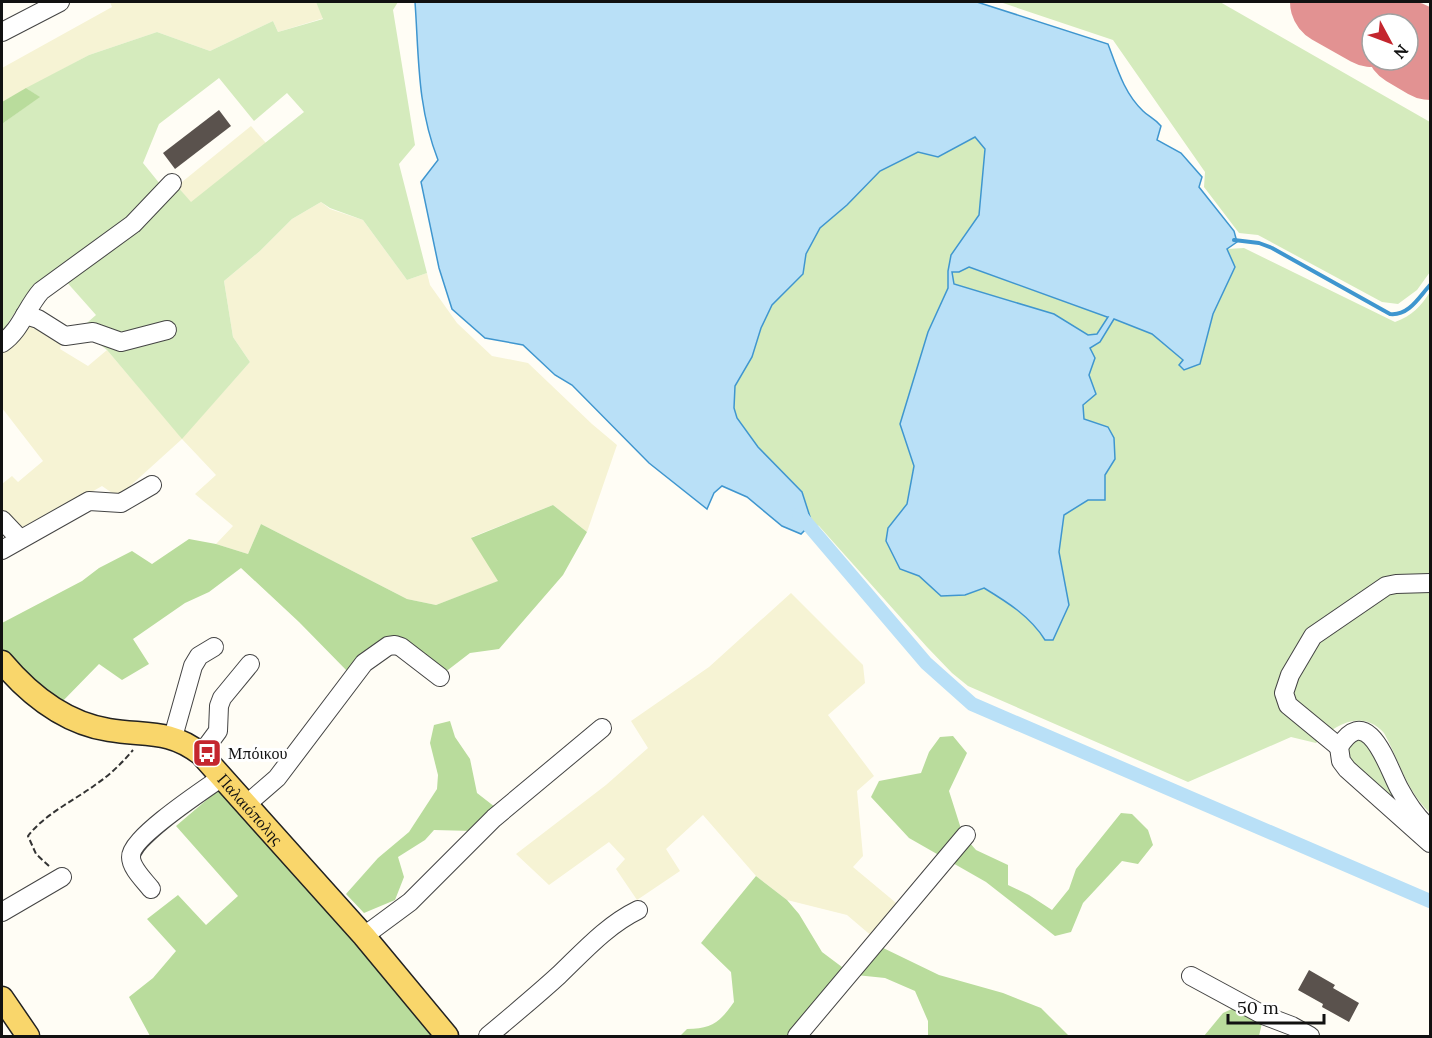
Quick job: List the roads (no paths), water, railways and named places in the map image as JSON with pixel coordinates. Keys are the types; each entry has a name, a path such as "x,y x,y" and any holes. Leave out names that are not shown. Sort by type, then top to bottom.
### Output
{"main road":[{"name":"Παλαιόπολης","path":"2,662 34,694 68,717 108,730 173,737 201,754 364,936 447,1036"},
{"path":"2,998 28,1036"}],"street":[{"path":"2,32 60,2"},
{"path":"2,343 16,330 41,291 133,224 153,206 172,183"},
{"path":"25,315 38,319 65,336 93,332 121,342 167,330"},
{"path":"2,550 89,501 121,503 152,485"},
{"path":"2,520 20,539"},
{"path":"1339,747 1288,705 1284,693 1290,675 1313,636 1386,586 1431,584"},
{"path":"246,804 277,778 364,663 388,646 401,647 440,677"},
{"path":"173,737 193,666 199,656 214,647"},
{"path":"201,754 218,731 219,706 222,698 250,664"},
{"path":"364,936 410,902 494,818 602,728"},
{"path":"1431,829 1423,823 1407,801 1377,742 1365,733 1355,732 1346,736 1339,747 1341,761 1347,769 1431,843"},
{"path":"151,889 130,858 138,841 222,777"},
{"path":"797,1036 966,835"},
{"path":"2,912 62,877"},
{"path":"488,1036 602,934 638,910"},
{"path":"1191,976 1232,999 1310,1036"}],"water":[{"path":"415,2 977,2 1108,44 1122,80 1136,104 1161,126 1157,140 1181,153 1202,177 1199,187 1234,231 1237,242 1227,249 1235,267 1213,314 1200,364 1184,370 1179,365 1183,360 1152,334 1114,319 1100,342 1090,348 1095,358 1089,375 1096,394 1083,405 1084,419 1108,427 1114,438 1115,459 1105,475 1105,500 1088,500 1064,515 1059,552 1069,605 1053,640 1045,640 1025,617 984,588 965,595 941,596 919,576 900,569 886,541 888,528 907,504 914,466 900,424 928,332 948,288 951,255 979,215 985,149 975,137 938,157 918,152 880,171 847,205 820,228 806,254 803,274 772,305 761,328 752,357 735,386 734,408 737,418 758,447 802,492 812,523 801,534 782,526 747,497 722,486 714,493 707,509 649,463 572,385 555,375 523,345 485,338 452,309 439,268 421,182 438,160 431,140 423,101 418,62","holes":["969,267 1108,317 1097,334 1088,335 1054,314 954,284 952,272 959,272"]}],"waterway":[{"path":"1234,240 1259,243 1272,248 1390,314 1397,314 1408,309 1430,285"},
{"path":"799,514 926,663 972,704 1430,901"}],"place":[{"name":"Μπόικου","path":"207,753"}]}
